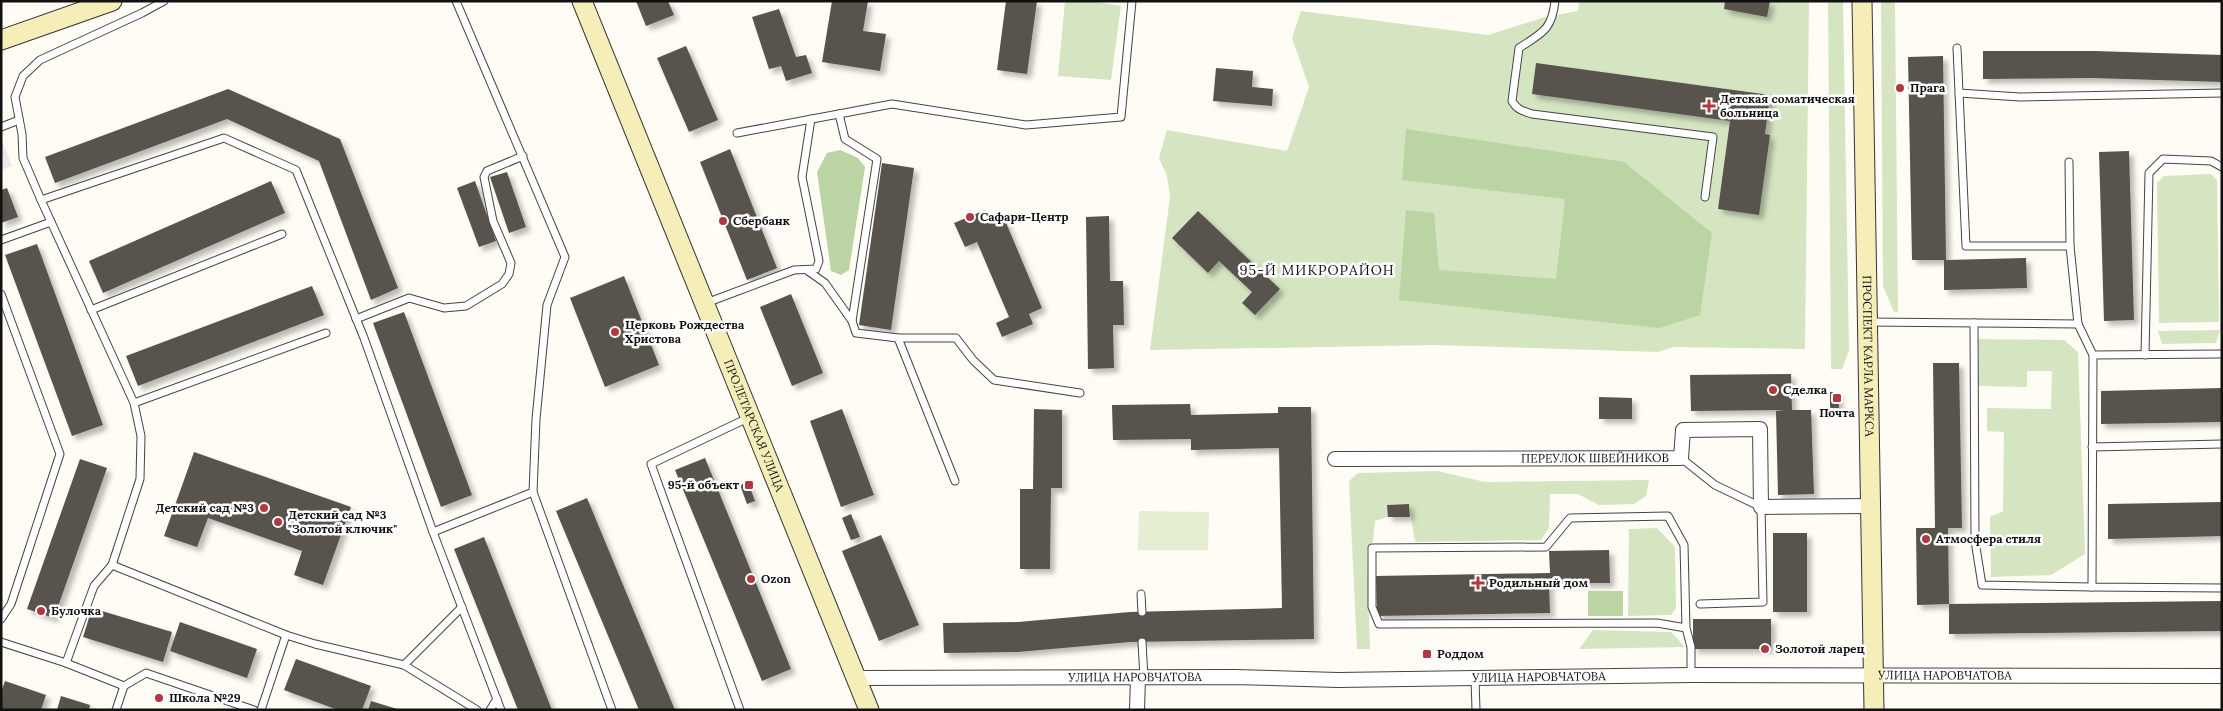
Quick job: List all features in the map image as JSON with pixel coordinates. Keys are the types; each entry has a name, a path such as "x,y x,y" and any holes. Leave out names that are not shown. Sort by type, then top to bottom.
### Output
{"street":[{"path":"1,40 112,1"},
{"name":"ПРОЛЕТАРСКАЯ УЛИЦА","path":"582,1 869,710"},
{"name":"ПРОСПЕКТ КАРЛА МАРКСА","path":"1862,1 1874,710"},
{"name":"ПЕРЕУЛОК ШВЕЙНИКОВ","path":"1335,460 1681,458 1682,430 1760,429 1761,507"},
{"path":"1761,507 1871,506"},
{"name":"УЛИЦА НАРОВЧАТОВА","path":"857,678 1475,679 1691,675 2222,676"},
{"path":"1137,710 1141,678"}],"lane":[{"path":"66,663 94,586 112,565 140,479 141,436 134,403 40,200 23,158 15,97 23,76 40,60 164,1"},
{"path":"456,1 524,156 565,257 547,305 536,419 533,492 612,710"},
{"path":"737,133 892,104 1026,125 1121,117 1132,1"},
{"path":"1555,1 1550,25 1545,31 1519,48 1512,101 1515,106 1532,114 1713,137 1705,197"},
{"path":"1957,48 1966,246 2070,246"},
{"path":"1959,94 2020,97 2222,93"},
{"path":"839,114 845,140 877,159 852,321"},
{"path":"705,303 794,270 808,271 816,269 819,261 802,177 811,119"},
{"path":"1,127 19,120"},
{"path":"40,200 224,138 296,170 356,319 501,710"},
{"path":"356,319 409,298 444,308 466,306 502,284 509,274 511,263 493,221 484,177 487,171 524,156"},
{"path":"2145,355 2149,173 2163,159 2212,161 2222,167"},
{"path":"2069,162 2070,246 2078,324 2093,355 2092,587"},
{"path":"1,240 50,222"},
{"path":"91,310 282,234"},
{"path":"808,271 825,283 852,321 856,333 898,338 956,338 973,360 994,380 1080,393"},
{"path":"1,294 60,454 10,604 1,619"},
{"path":"1868,322 2078,324"},
{"path":"1974,323 1975,541 1982,585 2222,588"},
{"path":"134,403 326,332"},
{"path":"898,338 954,481"},
{"path":"2093,355 2222,354"},
{"path":"740,710 651,464 750,417"},
{"path":"2092,447 2222,444"},
{"path":"1681,458 1714,485 1761,507 1763,602 1700,604"},
{"path":"434,532 533,492"},
{"path":"1686,628 1657,623 1379,624 1372,607 1372,548 1546,547 1570,518 1668,516 1684,545 1686,628 1691,647 1691,675"},
{"path":"112,565 286,636 404,665 477,710"},
{"path":"1141,594 1142,612"},
{"path":"404,665 462,607"},
{"path":"261,710 286,636"},
{"path":"1,642 66,663 124,686"},
{"path":"1141,678 1142,642"},
{"path":"116,710 124,686 146,674 254,710"},
{"path":"1475,679 1476,710"},
{"path":"490,710 497,699"}],"shaded area":[{"path":"1,138 12,166 1,170"}],"green space":[{"path":"1065,1 1090,1 1121,6 1111,80 1058,76"},
{"path":"1579,1 1809,1 1805,349 1673,347 1658,352 1435,345 1150,350 1170,197 1167,176 1159,158 1167,130 1287,151 1309,87 1292,38 1301,11 1488,35 1545,17 1578,11"},
{"path":"1828,1 1843,1 1849,350 1842,369 1831,369"},
{"path":"1881,1 1895,1 1898,312 1894,312 1883,286"},
{"path":"1406,129 1624,162 1712,233 1700,315 1659,328 1399,300 1406,210 1434,213 1439,270 1556,279 1565,199 1402,180"},
{"path":"840,150 858,158 865,167 849,270 841,275 831,271 817,172 827,153"},
{"path":"2211,174 2217,180 2219,322 2159,323 2157,183 2164,176"},
{"path":"2220,330 2216,343 2162,344 2158,331"},
{"path":"1979,339 2064,340 2078,352 2085,554 2051,575 1991,577 1990,517 2003,511 2004,432 1987,431 1987,408 2051,409 2052,371 2027,371 2027,387 1978,386"},
{"path":"1437,471 1485,482 1649,480 1646,496 1634,504 1599,505 1578,494 1550,494 1549,528 1541,540 1415,542 1409,504 1388,505 1388,517 1375,521 1373,541 1367,550 1370,649 1357,649 1349,481 1358,473"},
{"path":"1139,511 1209,512 1208,550 1138,550"},
{"path":"1657,528 1675,547 1676,608 1671,615 1628,616 1629,529"},
{"path":"1588,591 1623,591 1623,616 1588,616"},
{"path":"1593,630 1671,632 1685,647 1579,649"}],"building":[{"path":"636,1 668,1 674,15 646,26"},
{"path":"832,1 868,1 863,31 886,34 880,71 822,62"},
{"path":"1006,1 1037,1 1027,74 997,70"},
{"path":"1725,1 1770,1 1767,17 1724,9"},
{"path":"779,9 796,57 806,55 812,73 786,81 781,66 769,69 752,17"},
{"path":"686,46 718,120 689,132 657,58"},
{"path":"1983,51 2094,51 2222,55 2222,82 2093,78 1983,79"},
{"path":"1943,56 1946,260 2026,258 2027,288 1944,290 1944,260 1912,260 1908,57"},
{"path":"1536,63 1770,95 1765,134 1770,135 1759,215 1718,209 1730,121 1532,94"},
{"path":"1216,68 1253,71 1252,87 1273,89 1272,106 1213,101"},
{"path":"228,89 340,139 398,288 371,300 319,161 227,119 55,183 45,157"},
{"path":"730,149 777,268 747,280 700,162"},
{"path":"2129,151 2134,320 2104,321 2099,152"},
{"path":"882,163 914,168 891,330 859,325"},
{"path":"507,172 526,227 509,233 490,177"},
{"path":"271,181 285,213 103,293 89,261"},
{"path":"475,181 496,241 479,247 457,188"},
{"path":"7,188 18,217 1,223 1,190"},
{"path":"985,210 991,223 1004,218 1042,308 1029,314 1033,324 1002,337 996,323 1009,317 977,242 965,247 954,223"},
{"path":"1198,211 1280,289 1255,315 1242,303 1252,292 1219,261 1208,273 1172,238"},
{"path":"1109,216 1110,281 1123,281 1124,325 1113,325 1114,368 1088,369 1086,217"},
{"path":"37,244 103,425 72,436 5,255"},
{"name":"Церковь Рождества Христова","path":"624,276 659,365 605,387 570,298"},
{"path":"312,286 324,315 138,386 126,356"},
{"path":"791,294 823,373 792,386 760,307"},
{"path":"404,312 472,495 441,507 373,323"},
{"path":"1933,363 1959,363 1962,528 1948,528 1949,604 1917,605 1916,528 1935,528"},
{"path":"1791,374 1792,410 1811,410 1814,494 1778,495 1776,411 1784,410 1691,411 1690,375"},
{"path":"2222,388 2222,422 2101,424 2101,391"},
{"path":"1830,392 1838,392 1839,408 1830,408"},
{"path":"1599,397 1632,398 1632,419 1599,419"},
{"path":"1190,404 1191,415 1278,413 1278,407 1311,407 1314,639 1130,642 1018,652 944,653 943,623 1018,622 1130,612 1282,608 1279,448 1191,450 1191,439 1113,440 1112,405"},
{"path":"842,409 874,495 841,507 810,421"},
{"path":"1034,409 1062,410 1062,488 1051,488 1050,569 1020,569 1020,489 1033,489"},
{"path":"194,452 351,507 323,585 294,575 302,551 208,518 197,547 164,536"},
{"path":"705,458 791,669 762,681 675,470"},
{"path":"80,459 107,468 54,618 27,609"},
{"path":"748,482 755,501 747,504 740,485"},
{"path":"587,498 675,710 639,710 556,511"},
{"path":"2222,502 2222,536 2108,539 2108,504"},
{"path":"1409,504 1410,517 1388,517 1387,505"},
{"path":"851,514 860,537 851,540 842,518"},
{"path":"1773,533 1807,533 1807,612 1773,612"},
{"path":"881,535 919,625 879,641 842,551"},
{"path":"484,537 552,710 518,710 454,549"},
{"name":"Родильный дом","path":"1609,550 1610,583 1549,583 1550,613 1377,616 1376,576 1550,573 1549,551"},
{"path":"2222,601 2222,631 1949,634 1949,604"},
{"path":"92,608 172,632 163,662 83,637"},
{"path":"1693,619 1771,619 1771,649 1693,649"},
{"path":"180,622 257,649 247,678 170,651"},
{"path":"296,659 371,686 362,710 338,710 284,690"},
{"path":"5,681 46,695 41,710 1,710 1,692"},
{"path":"61,696 90,705 89,710 57,710"},
{"path":"371,701 397,709 397,710 368,710"}],"place":[{"name":"Прага","path":"1900,88"},
{"name":"Детская соматическая больница","path":"1709,106"},
{"name":"Сафари-Центр","path":"970,217"},
{"name":"Сбербанк","path":"723,221"},
{"name":"Церковь Рождества Христова","path":"615,332"},
{"name":"Сделка","path":"1773,390"},
{"name":"Почта","path":"1837,398"},
{"name":"95-й объект","path":"749,485"},
{"name":"Детский сад №3","path":"264,508"},
{"name":"Детский сад №3 \"Золотой ключик\"","path":"278,522"},
{"name":"Атмосфера стиля","path":"1926,539"},
{"name":"Ozon","path":"751,579"},
{"name":"Родильный дом","path":"1478,583"},
{"name":"Булочка","path":"41,611"},
{"name":"Золотой ларец","path":"1765,649"},
{"name":"Роддом","path":"1427,654"},
{"name":"Школа №29","path":"159,698"}],"district":[{"name":"95-Й МИКРОРАЙОН","path":"1317,270"}]}
